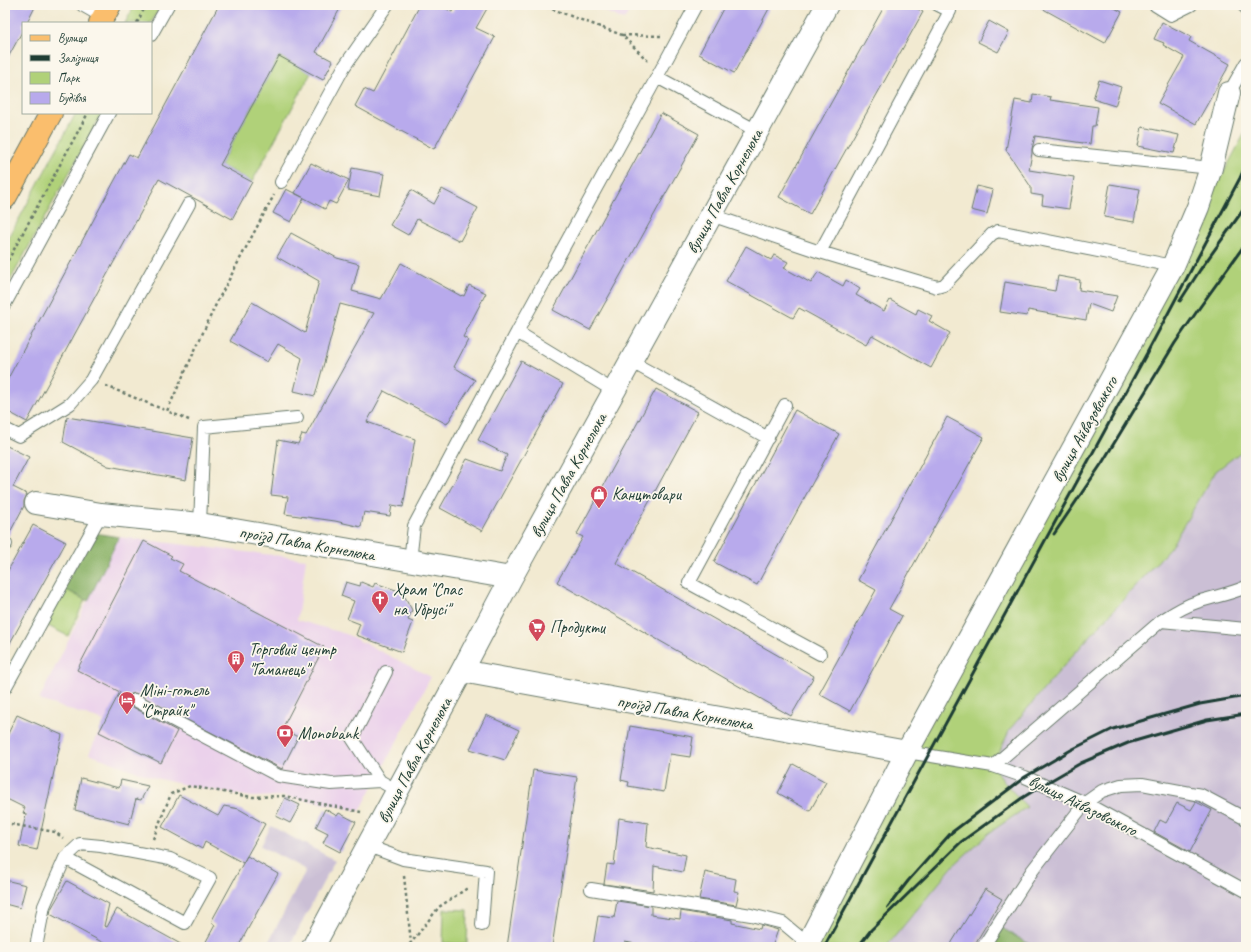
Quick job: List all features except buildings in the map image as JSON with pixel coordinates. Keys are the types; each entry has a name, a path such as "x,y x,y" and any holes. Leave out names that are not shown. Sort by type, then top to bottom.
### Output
{"main road":[{"path":"5,198 50,114"}],"street":[{"name":"вулиця Павла Корнелюка","path":"314,947 382,820 389,786 462,671 511,578 827,5"},
{"name":"вулиця Айвазовського","path":"807,945 907,752 1173,266 1198,208 1211,168 1229,93"},
{"name":"проїзд Павла Корнелюка","path":"36,503 101,514 200,524 511,578"},
{"name":"проїзд Павла Корнелюка","path":"462,671 907,752"}],"lane":[{"path":"82,5 104,15"},
{"path":"152,33 168,5"},
{"path":"281,182 344,67 387,5"},
{"path":"410,561 414,526 517,332 696,5"},
{"path":"820,252 950,12 938,5"},
{"path":"1155,5 1171,15 1191,5"},
{"path":"1243,5 1246,8"},
{"path":"1229,93 1246,62"},
{"path":"658,75 757,131"},
{"path":"5,304 108,114"},
{"path":"1039,150 1211,168"},
{"path":"5,428 19,436 70,404 91,380 189,204"},
{"path":"711,215 820,252 937,287 944,285 992,234 998,232 1173,266"},
{"path":"517,332 614,391"},
{"path":"630,361 768,438"},
{"path":"785,405 689,583 820,654"},
{"path":"200,524 204,427 296,418"},
{"path":"5,688 101,514"},
{"path":"993,766 1161,622 1178,610 1196,602 1236,592 1246,587"},
{"path":"1161,622 1246,629"},
{"path":"386,672 352,738 389,786"},
{"path":"135,700 279,776 331,784 389,786"},
{"name":"вулиця Айвазовського","path":"907,752 993,766 1025,777 1085,803 1246,891"},
{"path":"983,947 1032,871 1085,803 1102,791 1121,785 1142,784 1201,795 1246,818"},
{"path":"36,947 44,906 65,858 80,844 94,845 170,859 210,878 185,923 65,858"},
{"path":"368,846 403,860 486,871 482,925"},
{"path":"591,889 752,915 783,923 807,945"}],"path":[{"path":"138,22 146,5"},
{"path":"540,5 622,35 679,36"},
{"path":"622,35 658,75"},
{"path":"5,266 87,114"},
{"path":"167,411 217,302 281,182"},
{"path":"91,380 204,427"},
{"path":"146,854 171,794 190,786 252,797 284,796 360,811 382,820"},
{"path":"5,823 55,832 76,848"},
{"path":"403,860 412,947"},
{"path":"404,947 411,943 439,906 471,885 486,879"}],"shaded area":[{"path":"591,5 633,5 624,20"},
{"path":"1246,448 1246,947 886,947 953,866 989,833 1026,807 1004,782 993,766 1010,729 1073,655 1170,548 1216,471"},
{"path":"119,537 306,559 297,620 346,634 431,677 360,811 284,796 252,797 155,778 89,754 104,721 39,700"},
{"path":"271,826 335,860 289,947 266,947 306,870 261,846"}],"green space":[{"path":"135,5 161,5 152,22 126,22"},
{"path":"279,56 311,73 252,182 220,165"},
{"path":"75,114 101,114 5,290 5,245"},
{"path":"1246,131 1246,448 1216,471 1170,548 1073,655 1010,729 993,766 1004,782 1027,807 989,833 953,866 886,947 803,947"},
{"path":"94,533 119,537 88,601 63,588"},
{"path":"63,588 85,600 68,636 44,624"},
{"path":"444,909 468,910 467,944 443,943"},
{"path":"997,925 1034,947 983,947"}],"railway":[{"path":"824,947 1147,353 1246,165"},
{"path":"1180,301 1200,270 1246,206"},
{"path":"1054,534 1102,463 1175,343 1246,243"},
{"path":"888,907 908,881 951,833 1025,777 1071,750 1113,729 1200,704 1246,696"},
{"path":"858,947 871,930 961,842 1022,798 1043,785 1081,763 1128,743 1207,720 1246,714"}],"place":[{"name":"Канцтовари","path":"599,509"},
{"name":"Храм \"Спас на Убрусі\"","path":"380,614"},
{"name":"Продукти","path":"537,642"},
{"name":"Торговий центр \"Гаманець\"","path":"236,674"},
{"name":"Міні-готель \"Страйк\"","path":"127,715"},
{"name":"Monobank","path":"285,748"}]}
